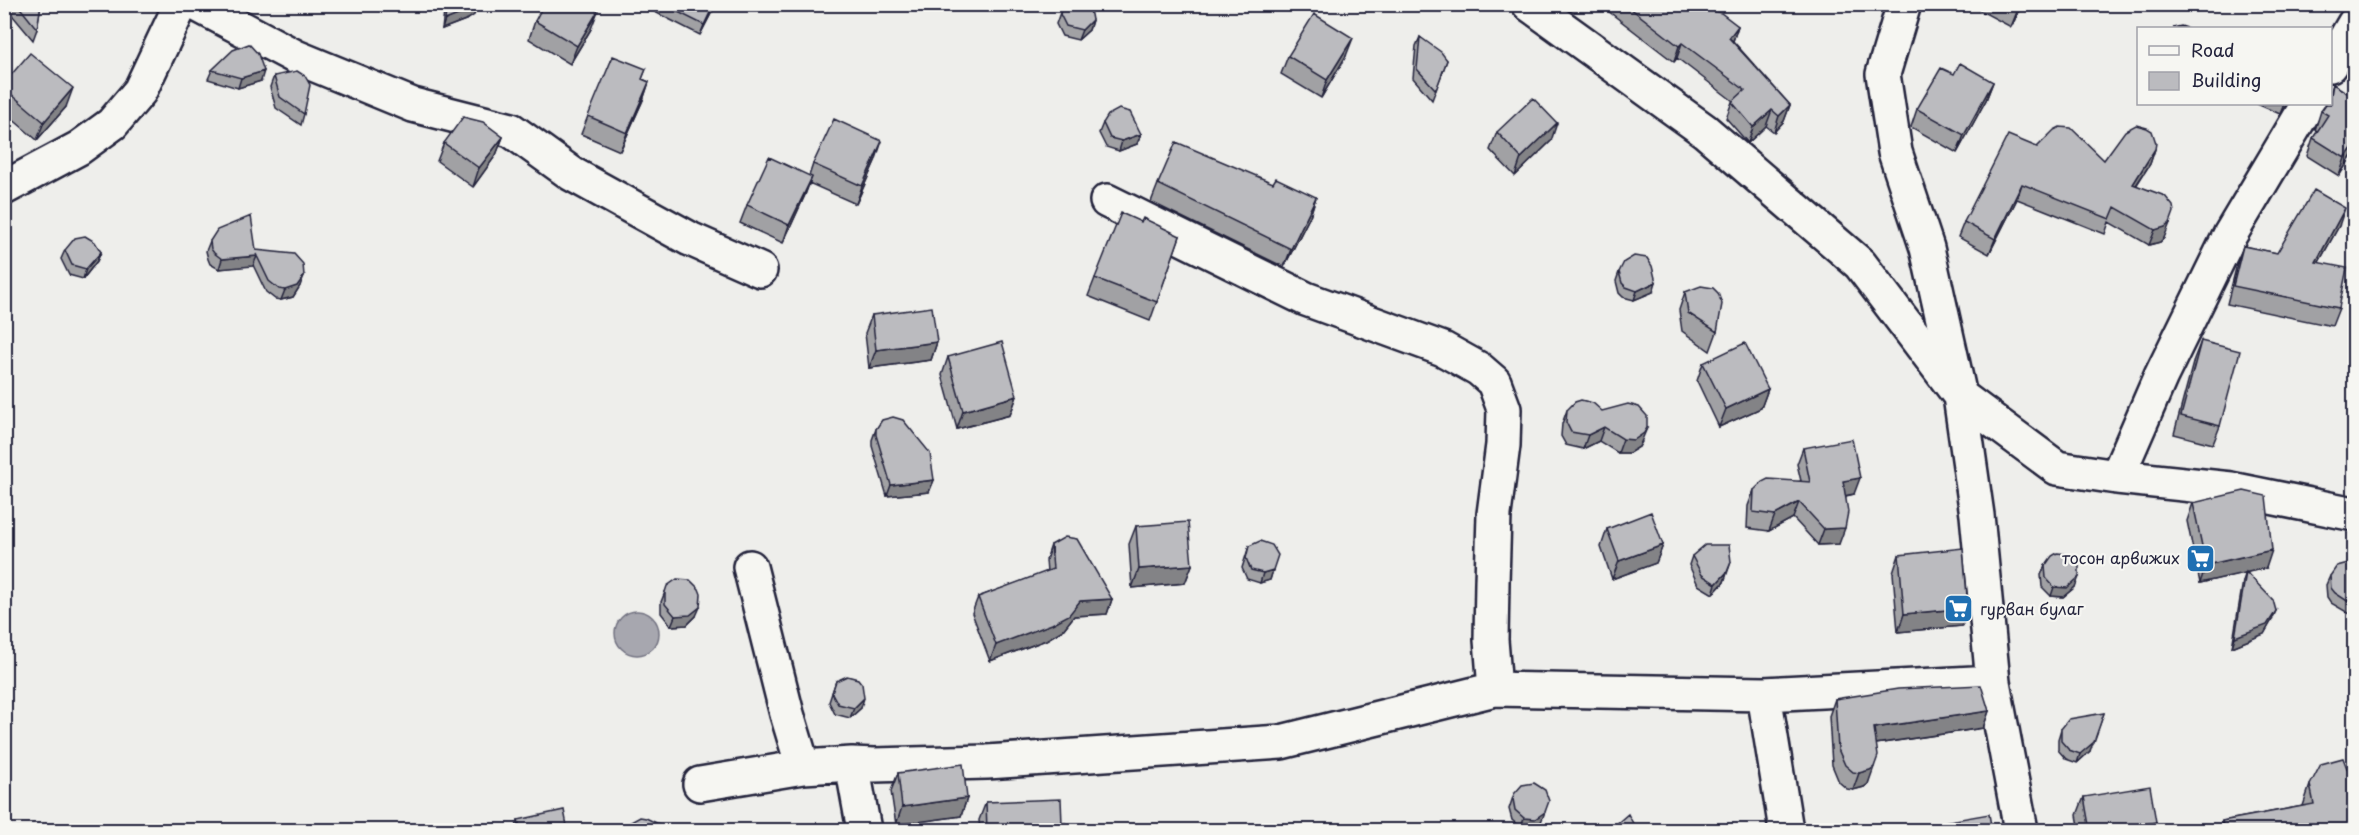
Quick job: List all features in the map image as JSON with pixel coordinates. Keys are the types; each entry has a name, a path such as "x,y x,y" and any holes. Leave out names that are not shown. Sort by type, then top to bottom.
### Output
{"street":[{"path":"4,188 79,148 112,124 140,92 182,4"},
{"path":"196,4 296,57 413,105 511,130 572,174 690,239 760,270"},
{"path":"1529,4 1705,131 1860,264 1960,396 2056,468 2231,489 2355,514"},
{"path":"1904,4 1883,74 1895,152 1927,248 1960,396 1977,515 1993,682 2021,831"},
{"path":"2332,63 2355,24"},
{"path":"2117,477 2161,376 2230,235 2307,105"},
{"path":"1107,201 1306,299 1443,349 1479,369 1494,382 1504,409 1503,445 1494,514 1491,640 1495,689"},
{"path":"750,567 787,714 803,767"},
{"path":"700,784 803,767 987,762 1281,742 1495,689 1764,694 1993,682"},
{"path":"1764,694 1785,831"},
{"path":"852,764 864,831"}],"shaded area":[{"path":"637,611 652,618 659,633 652,648 637,655 622,648 615,633 622,618"}],"building":[{"path":"17,4 41,4 37,29"},
{"path":"447,4 478,4 471,10 445,20"},
{"path":"544,4 587,4 598,11 577,46 535,21"},
{"path":"662,4 714,4 704,25"},
{"path":"1063,4 1089,4 1092,20 1082,30 1066,26 1060,14"},
{"path":"1625,4 1686,4 1721,13 1738,26 1729,38 1790,105 1779,116 1772,110 1753,127 1732,102 1745,90 1682,43 1679,46"},
{"path":"2010,4 2020,4 2018,9"},
{"path":"1314,14 1353,38 1327,80 1288,56"},
{"path":"1420,37 1441,52 1447,60 1436,90 1417,69"},
{"path":"249,44 258,54 264,71 241,78 212,70 233,50"},
{"path":"30,53 73,88 44,122 4,88 4,83"},
{"path":"613,56 646,69 642,79 649,82 627,133 588,116"},
{"path":"1960,63 1993,82 1964,135 1917,109 1941,68 1954,74"},
{"path":"297,71 305,76 310,85 304,114 280,97 274,76"},
{"path":"2333,84 2355,98 2355,144 2345,158 2313,138 2328,115 2321,111 2325,105 2332,105"},
{"path":"1533,98 1557,123 1521,158 1497,132"},
{"path":"1119,109 1130,112 1141,134 1122,141 1110,138 1103,123 1108,115"},
{"path":"463,117 483,122 503,137 479,168 444,143"},
{"path":"834,119 882,141 862,186 813,164"},
{"path":"2136,125 2152,131 2156,143 2155,149 2133,184 2165,196 2173,206 2174,212 2170,223 2165,227 2155,230 2115,207 2110,219 2022,184 1995,239 1964,222 2008,135 2037,147 2054,130 2060,127 2071,128 2104,160 2125,131"},
{"path":"1176,142 1273,183 1276,178 1316,197 1291,249 1158,184"},
{"path":"769,157 812,177 789,225 747,205"},
{"path":"2314,190 2345,208 2316,262 2347,268 2339,308 2233,286 2243,246 2277,253"},
{"path":"1121,213 1141,222 1143,218 1180,236 1157,302 1095,278"},
{"path":"251,216 256,250 294,254 303,264 304,276 297,286 285,290 279,289 269,281 257,256 222,259 211,249 210,241 217,230"},
{"path":"85,236 95,242 101,252 86,269 72,265 65,250 75,238"},
{"path":"1634,256 1647,258 1652,266 1656,282 1637,291 1622,283 1619,272 1624,262"},
{"path":"1701,286 1713,288 1718,293 1722,304 1717,332 1688,313 1685,292"},
{"path":"932,307 937,342 876,350 872,315"},
{"path":"2201,341 2240,351 2220,426 2181,416"},
{"path":"1002,342 1017,396 963,411 948,357"},
{"path":"1745,343 1768,389 1726,409 1703,363"},
{"path":"1581,400 1593,403 1602,411 1628,404 1639,407 1647,416 1647,428 1634,440 1623,439 1604,427 1588,435 1571,432 1566,422 1567,410 1575,402"},
{"path":"893,417 903,420 930,453 934,480 891,485 876,429 882,420"},
{"path":"1852,439 1860,478 1843,481 1848,512 1845,528 1824,529 1799,502 1775,515 1753,512 1754,490 1762,482 1768,479 1810,482 1803,448"},
{"path":"2244,491 2266,496 2272,550 2206,565 2193,503"},
{"path":"1651,512 1663,545 1619,561 1607,529"},
{"path":"1188,522 1192,565 1139,569 1136,526"},
{"path":"1065,537 1077,539 1112,599 1080,601 1069,615 1052,624 996,645 978,597 1053,569 1051,545"},
{"path":"1260,541 1272,545 1278,555 1273,570 1263,573 1251,570 1246,558 1249,546"},
{"path":"1705,545 1729,545 1731,562 1727,572 1716,584 1702,575 1692,556"},
{"path":"1963,548 1968,608 1904,614 1899,555"},
{"path":"2057,553 2068,554 2077,561 2079,566 2079,577 2067,588 2054,587 2046,578 2045,566"},
{"path":"2348,563 2355,565 2355,606 2331,588 2330,576 2337,566"},
{"path":"2246,572 2273,600 2276,611 2267,625 2235,637"},
{"path":"677,579 690,580 701,594 700,607 690,615 675,616 665,604 667,586"},
{"path":"847,676 858,679 862,684 864,698 854,708 838,704 832,693 836,681"},
{"path":"1981,685 1989,711 1874,728 1878,756 1874,767 1859,773 1853,772 1845,765 1838,749 1835,699 1898,689"},
{"path":"2104,713 2094,742 2080,754 2069,750 2061,741 2061,729 2069,719"},
{"path":"2343,758 2352,781 2355,780 2355,825 2334,831 2224,831 2222,821 2314,804 2310,785 2321,764"},
{"path":"963,764 967,798 902,807 898,773"},
{"path":"1534,783 1545,790 1549,801 1545,812 1535,819 1524,818 1515,810 1514,794 1522,785"},
{"path":"2150,786 2156,822 2104,831 2090,831 2084,797"},
{"path":"1061,799 1062,824 1065,823 1065,831 987,831 986,802"},
{"path":"564,810 568,831 521,831 518,820"},
{"path":"1628,814 1637,831 1611,831 1613,827"},
{"path":"1989,814 1992,831 1927,831 1926,825"},
{"path":"640,817 673,831 625,831 629,823"},
{"path":"1174,827 1190,831 1173,831"}],"place":[{"name":"тосон арвижих","path":"2201,558"},
{"name":"гурван булаг","path":"1959,609"}]}
